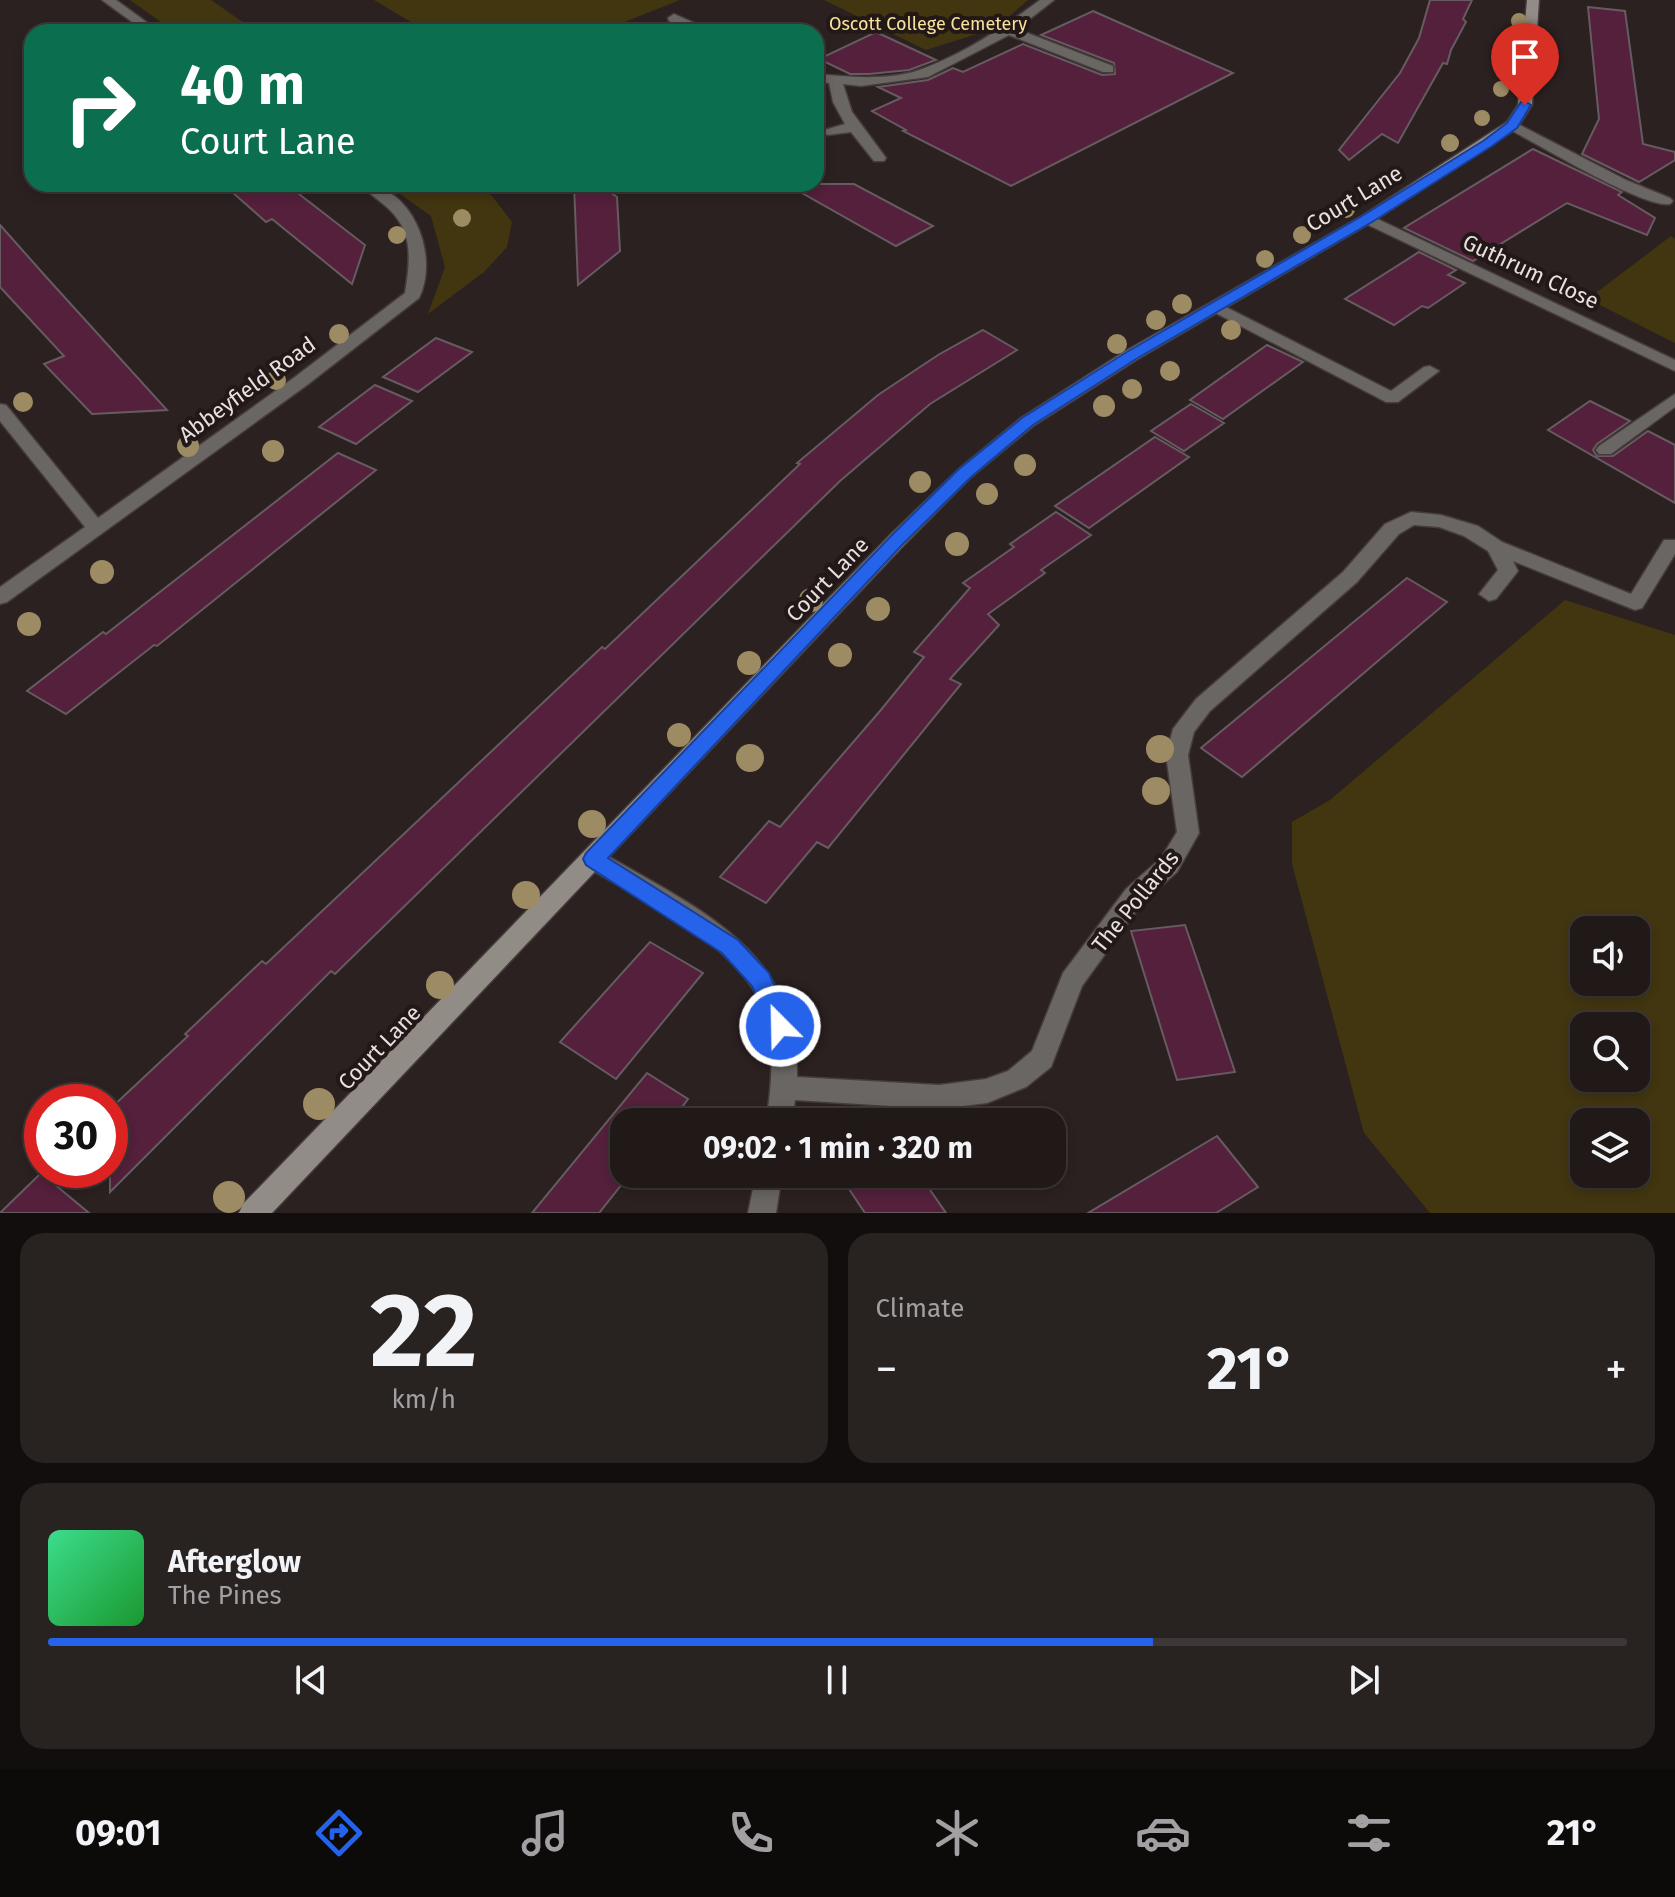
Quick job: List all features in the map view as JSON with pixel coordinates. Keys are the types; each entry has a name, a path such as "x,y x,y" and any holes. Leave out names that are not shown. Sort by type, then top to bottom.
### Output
{"street":[{"path":"108,0 142,24"},
{"path":"824,79 861,82 923,74 1008,30 1048,0"},
{"path":"1533,0 1524,110 1512,125 1621,183 1665,201"},
{"path":"674,18 686,24"},
{"path":"1008,30 1108,69"},
{"path":"836,81 835,95 854,127 879,158"},
{"name":"Court Lane","path":"253,1213 897,540 965,473 1027,422 1130,356 1367,219 1512,125"},
{"path":"828,131 854,127"},
{"name":"Abbeyfield Road","path":"0,597 301,381 413,295 420,256 415,231 378,192"},
{"name":"Guthrum Close","path":"1367,219 1675,366"},
{"path":"1216,307 1392,398 1430,371"},
{"path":"1605,450 1675,399"},
{"path":"0,409 95,527"},
{"name":"The Pollards","path":"786,1088 939,1097 987,1091 1017,1079 1042,1059 1072,981 1134,896 1169,865 1188,833 1177,755 1184,729 1203,705 1350,577 1392,529 1411,518 1451,524 1471,531 1495,547 1635,603 1671,545"},
{"path":"1489,594 1508,571 1495,547"},
{"path":"593,859 730,947 761,980 780,1026 786,1088 782,1108"},
{"path":"762,1213 766,1188"}],"green space":[{"path":"130,0 211,0 246,24 164,24"},
{"path":"374,0 680,0 619,24 414,24"},
{"name":"Oscott College Cemetery","path":"824,0 1028,0 996,28 926,50"},
{"path":"397,192 486,192 512,222 507,247 484,272 428,314 445,267 431,216"},
{"path":"1671,236 1675,239 1675,343 1588,299"},
{"path":"1565,600 1675,635 1675,1213 1430,1213 1364,1133 1292,864 1292,822 1330,800"}],"building":[{"path":"1430,0 1472,0 1463,19 1466,22 1447,64 1443,63 1398,143 1382,134 1349,160 1339,150 1400,73 1419,38"},
{"path":"1588,7 1625,11 1643,144 1675,152 1675,160 1639,182 1582,154 1599,119"},
{"path":"1093,11 1233,73 1011,186 903,131 906,130 872,111 901,98 878,87 928,80 953,68 963,72 1023,44 1102,75 1115,74 1114,63 1041,35"},
{"path":"876,32 936,60 909,70 850,74 824,61 824,57"},
{"path":"1533,149 1622,192 1618,195 1655,218 1647,235 1567,203 1473,261 1404,228"},
{"path":"824,184 854,184 933,226 896,246 800,192 824,192"},
{"path":"232,192 296,192 365,245 352,284 272,219 266,222"},
{"path":"574,192 610,192 617,197 620,251 578,285"},
{"path":"0,225 167,410 92,414 44,364 64,356 0,287"},
{"path":"1419,252 1456,270 1448,275 1465,283 1428,308 1422,306 1394,325 1345,299"},
{"path":"983,330 1017,350 930,404 840,481 335,974 331,971 128,1174 128,1092 188,1036 185,1034 262,961 266,964 602,647 605,649 800,464 797,463 878,395 938,355"},
{"path":"436,338 472,352 418,392 383,377"},
{"path":"1267,345 1303,362 1223,419 1190,400"},
{"path":"375,385 412,401 356,444 319,427"},
{"path":"1590,401 1630,421 1597,444 1593,450 1597,456 1613,456 1648,431 1675,445 1675,503 1548,430"},
{"path":"1191,404 1224,423 1184,451 1151,431"},
{"path":"1155,437 1189,457 1089,528 1055,506"},
{"path":"338,453 376,470 157,646 154,645 66,714 27,691 103,632 106,634"},
{"path":"1056,512 1091,535 1041,570 1045,573 988,614 999,625 950,679 961,684 828,848 817,842 766,903 720,877 769,821 780,827 880,711 924,657 914,652 970,588 963,583 1014,547 1010,544"},
{"path":"1407,578 1447,602 1242,777 1201,748"},
{"path":"1185,925 1235,1072 1177,1080 1131,931"},
{"path":"650,942 703,973 616,1079 560,1042"},
{"path":"647,1073 688,1099 681,1108 618,1108"},
{"path":"610,1118 610,1188 619,1188 599,1213 532,1213"},
{"path":"1217,1136 1258,1187 1216,1213 1088,1213"},
{"path":"26,1188 59,1188 89,1213 0,1213"},
{"path":"848,1188 929,1188 946,1213 865,1213"}],"route":[{"path":"780,1026 761,980 730,947 593,859 897,540 965,473 1027,422 1130,356 1367,219 1488,143 1512,125 1525,105"}]}
